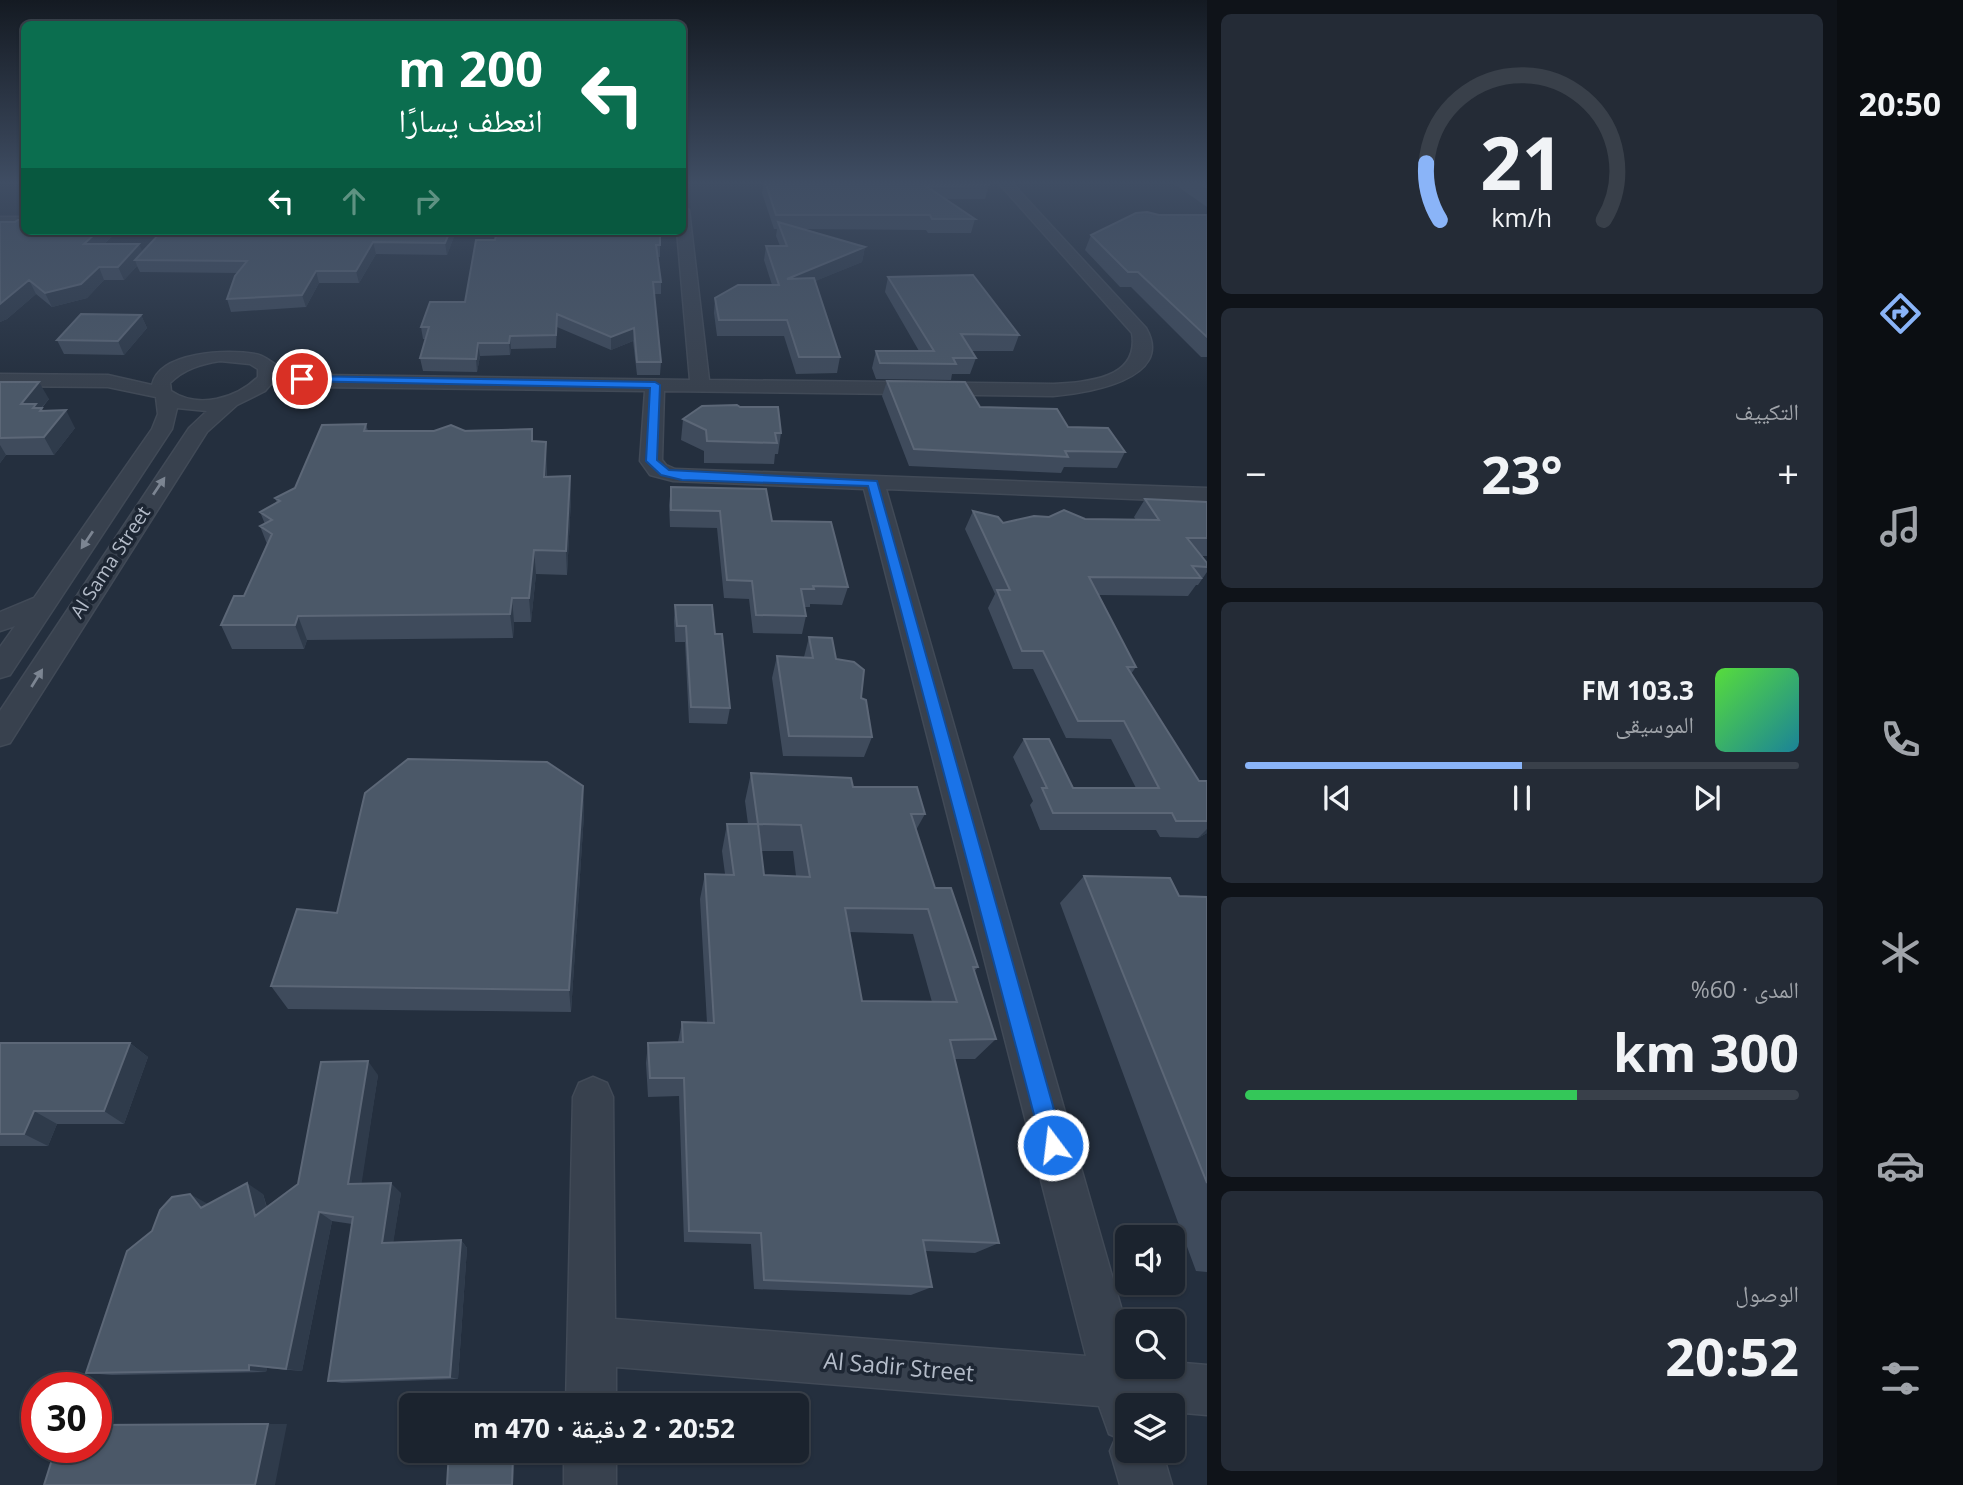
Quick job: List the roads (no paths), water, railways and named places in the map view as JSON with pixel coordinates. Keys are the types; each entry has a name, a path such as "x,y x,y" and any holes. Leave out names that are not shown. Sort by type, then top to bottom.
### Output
{"street":[{"path":"685,250 700,386"},
{"path":"0,380 108,381 174,370 195,361 220,356 255,359 288,376 317,381 1053,390 1090,385 1129,370 1137,363 1144,348 1135,324 1067,250"},
{"name":"Al Sama Street","path":"0,735 199,428 239,397 263,384 268,372 267,367"},
{"name":"Al Sama Street","path":"2,658 46,603 162,429 168,414 162,382 174,370"},
{"path":"108,381 196,405 317,381"},
{"path":"655,385 651,461 665,473 682,476 1207,495"},
{"path":"873,483 1120,1393"},
{"path":"0,622 46,603"},
{"path":"591,1393 593,1097"},
{"name":"Al Sadir Street","path":"592,1342 1115,1399"},
{"name":"Al Sadir Street","path":"1182,1393 1207,1390"},
{"path":"590,1463 590,1485"},
{"path":"1140,1463 1146,1485"}]}
